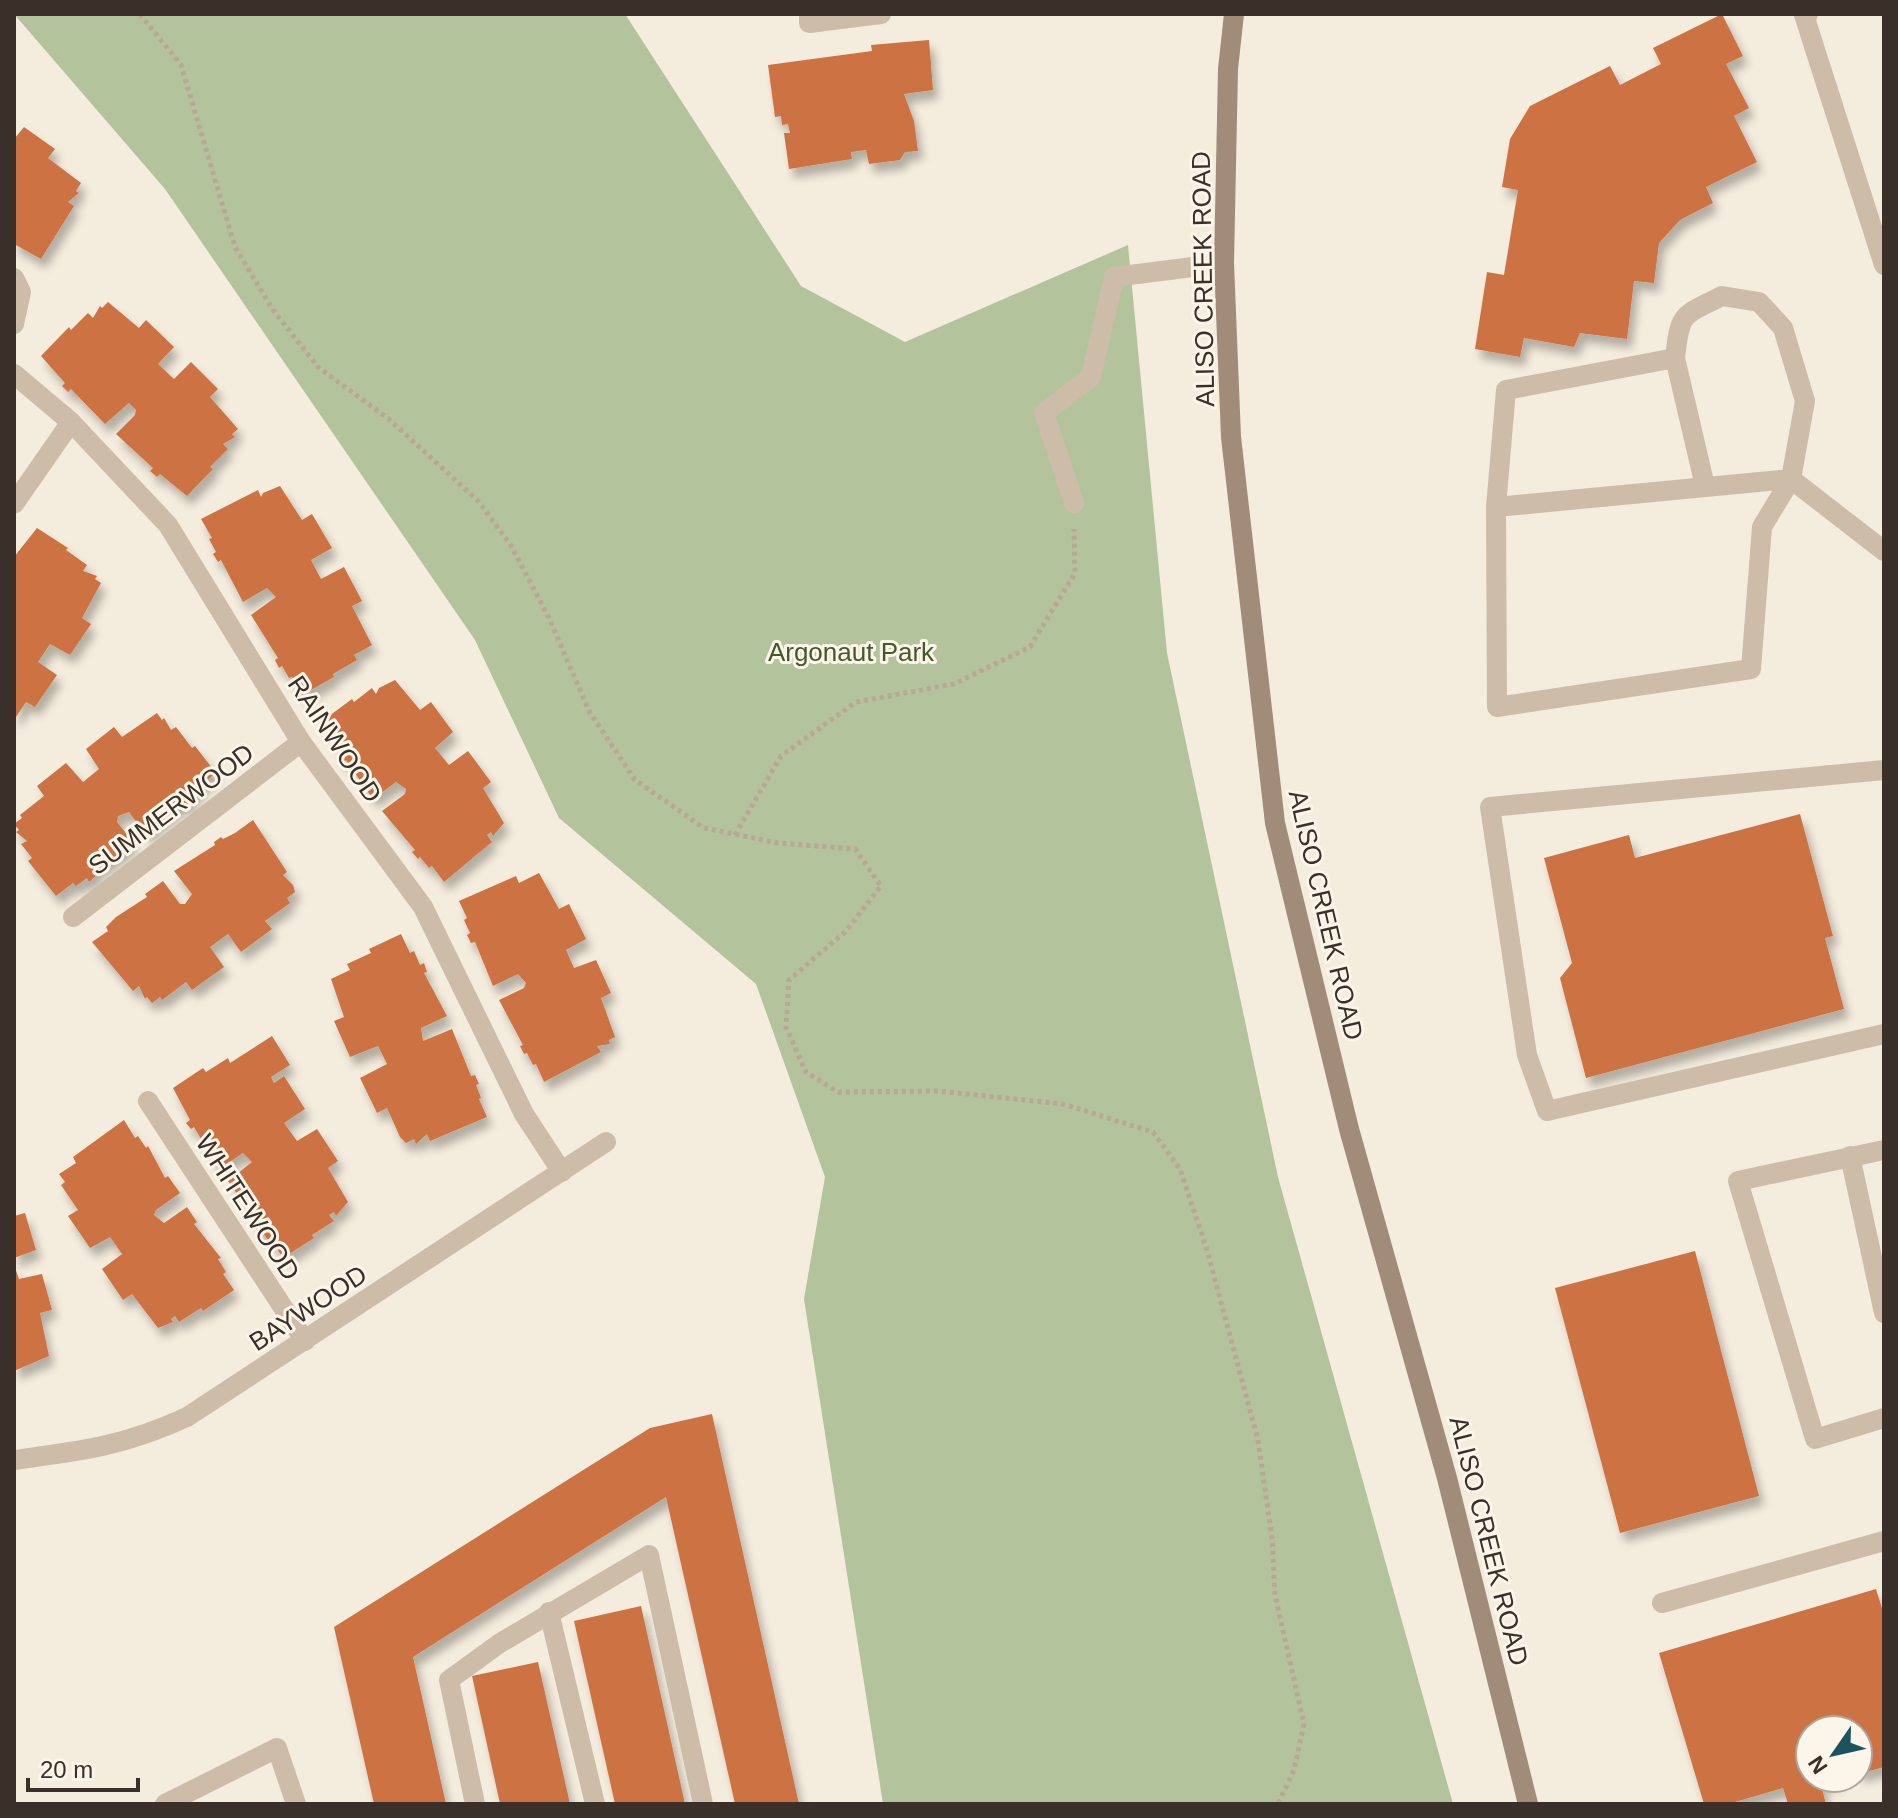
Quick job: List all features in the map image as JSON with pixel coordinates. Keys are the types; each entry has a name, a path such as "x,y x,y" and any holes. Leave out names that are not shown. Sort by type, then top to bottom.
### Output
{"main road":[{"name":"ALISO CREEK ROAD","path":"1234,14 1228,69 1224,263 1231,437 1275,823 1349,1129 1447,1478 1528,1804"}],"street":[{"path":"809,14 809,23 881,14"},
{"path":"1808,14 1804,15 1884,265"},
{"path":"1074,503 1044,413 1091,377 1114,277 1224,263"},
{"path":"14,278 21,292 14,324"},
{"path":"1675,358 1506,390 1496,507 1497,707 1751,669 1762,527 1791,479 1805,401 1783,328 1759,302 1722,296 1687,314 1679,323 1675,358 1705,486"},
{"name":"RAINWOOD","path":"14,374 71,422 168,525 301,742 423,907 524,1114 562,1172"},
{"path":"14,504 71,422"},
{"path":"1496,507 1791,479 1884,551"},
{"name":"SUMMERWOOD","path":"73,917 301,742"},
{"path":"1884,770 1490,807 1527,1055 1547,1111 1884,1034"},
{"name":"WHITEWOOD","path":"148,1101 305,1341"},
{"name":"BAYWOOD","path":"14,1460 100,1449 139,1439 187,1417 606,1142"},
{"path":"1884,1150 1738,1181 1815,1439 1884,1418"},
{"path":"1850,1156 1884,1313"},
{"path":"1662,1603 1884,1541"},
{"path":"475,1804 449,1680 549,1612 649,1555 703,1804"},
{"path":"549,1612 595,1804"},
{"path":"165,1804 277,1748 296,1804"}],"path":[{"path":"140,14 181,65 235,247 273,310 318,367 390,420 478,501 510,544 549,618 589,711 635,780 704,828 778,843 855,849 881,886 845,932 789,980 786,1027 806,1072 838,1092 938,1091 1063,1104 1153,1132 1180,1169 1207,1250 1258,1440 1272,1538 1275,1595 1304,1724 1294,1770 1278,1804"},
{"path":"735,835 781,756 856,702 954,684 1030,647 1075,573 1074,503"}],"green space":[{"name":"Argonaut Park","path":"14,14 625,14 801,286 905,342 1128,245 1167,653 1278,1177 1453,1804 883,1804 804,1299 825,1177 756,984 559,818 475,640 165,189"}],"building":[{"path":"1722,14 1743,56 1726,64 1749,108 1734,116 1757,162 1706,187 1713,203 1680,220 1659,243 1654,283 1634,281 1627,339 1580,333 1574,347 1524,338 1520,357 1475,349 1487,272 1504,275 1518,190 1502,187 1510,139 1530,106 1610,66 1620,85 1661,64 1653,48"},
{"path":"929,40 933,90 904,94 914,121 918,151 905,152 900,160 869,164 866,150 851,152 852,159 789,169 784,133 790,133 788,124 782,125 781,116 775,117 768,65 872,51 871,45"},
{"path":"24,127 55,149 48,158 81,183 76,191 79,193 68,202 74,206 41,259 14,244 14,139"},
{"path":"108,302 139,328 146,320 174,347 158,364 174,379 191,362 218,389 210,397 238,429 232,434 235,437 223,444 228,449 210,467 213,469 187,496 160,474 157,477 150,471 153,468 116,434 135,415 136,410 129,403 105,424 71,389 68,392 62,386 65,383 41,356 69,327 71,330 88,313 93,318 100,306 102,308"},
{"path":"280,486 302,520 312,514 332,548 311,560 321,579 344,567 362,601 352,606 372,645 354,655 357,660 333,674 334,677 302,695 292,677 289,678 282,666 279,668 275,660 278,658 251,615 276,597 267,588 243,602 221,560 218,562 213,554 216,552 209,539 212,538 201,519 258,490 261,497 263,493"},
{"path":"37,528 68,548 66,550 87,565 83,571 97,576 95,579 101,583 82,618 91,624 70,655 50,644 38,662 57,675 35,707 26,702 14,720 14,557"},
{"path":"395,680 420,710 431,702 453,732 435,748 449,765 468,751 491,782 483,788 504,823 493,836 491,832 487,835 492,842 444,882 432,866 429,868 420,857 418,859 412,852 415,850 382,811 405,794 406,789 396,782 373,799 346,760 343,763 337,755 341,753 321,722 352,699 354,702 372,688 376,694 379,688"},
{"path":"157,713 171,730 176,727 192,748 195,746 216,773 190,798 193,801 185,807 183,803 146,835 129,812 118,816 117,822 134,843 94,873 96,876 89,882 87,878 76,886 73,883 56,896 28,861 32,858 21,844 27,841 16,832 19,830 14,824 22,818 20,815 44,796 37,786 66,763 83,782 99,769 86,749 114,727 122,737"},
{"path":"1800,814 1833,936 1825,938 1844,1009 1586,1078 1560,978 1572,963 1544,858 1629,835 1635,858"},
{"path":"253,820 287,872 283,875 293,885 295,892 287,898 290,903 265,921 272,929 241,952 228,934 210,947 224,967 192,990 186,982 162,1000 160,997 152,1003 147,997 145,999 139,986 133,991 92,942 108,931 106,927 116,917 147,897 145,894 163,881 180,904 185,904 192,894 174,871 215,845 214,842 221,837 223,839 235,833"},
{"path":"539,873 559,909 569,904 586,939 566,950 574,968 596,960 611,993 601,998 615,1037 609,1040 610,1044 597,1046 601,1052 544,1082 536,1064 533,1065 527,1053 524,1054 520,1046 523,1045 499,1000 524,988 526,983 518,974 493,986 475,942 471,943 467,935 470,933 464,920 467,918 459,901 516,876 519,883"},
{"path":"401,934 410,953 414,951 420,965 424,963 427,972 424,973 447,1016 421,1028 423,1041 452,1029 471,1076 475,1075 479,1084 476,1085 479,1099 487,1117 430,1141 427,1134 416,1144 414,1139 406,1143 400,1137 387,1108 377,1113 360,1078 387,1064 378,1046 350,1057 334,1021 344,1017 331,979 350,970 347,964 371,953 369,949"},
{"path":"272,1036 290,1065 271,1077 274,1083 284,1076 305,1109 284,1123 297,1141 317,1129 338,1161 328,1168 348,1202 336,1216 334,1212 329,1215 334,1221 283,1258 272,1241 269,1242 262,1231 258,1233 253,1226 257,1223 228,1181 252,1162 243,1153 219,1169 194,1127 191,1129 186,1123 190,1120 173,1088 203,1068 206,1072 228,1058 230,1063"},
{"path":"124,1120 135,1138 138,1136 146,1148 148,1146 165,1178 168,1176 180,1193 156,1210 154,1215 164,1223 187,1207 197,1222 194,1224 221,1258 218,1259 226,1272 223,1274 234,1290 203,1311 201,1308 179,1322 175,1316 171,1319 173,1322 158,1328 132,1294 123,1300 102,1269 122,1254 110,1237 90,1248 68,1216 78,1210 61,1185 65,1182 59,1174 76,1163 73,1157"},
{"path":"25,1213 36,1250 14,1258 14,1216"},
{"path":"1695,1251 1759,1496 1620,1533 1555,1288"},
{"path":"14,1265 19,1279 42,1274 52,1310 40,1313 49,1356 14,1371"},
{"path":"712,1414 799,1804 735,1804 666,1497 413,1657 446,1804 374,1804 334,1627 650,1428"},
{"path":"1876,1589 1884,1615 1884,1767 1874,1770 1874,1714 1794,1714 1794,1794 1823,1794 1826,1804 1788,1804 1783,1788 1728,1804 1704,1804 1659,1653"},
{"path":"641,1606 685,1804 615,1804 574,1621"},
{"path":"538,1662 570,1804 500,1804 472,1676"}]}
